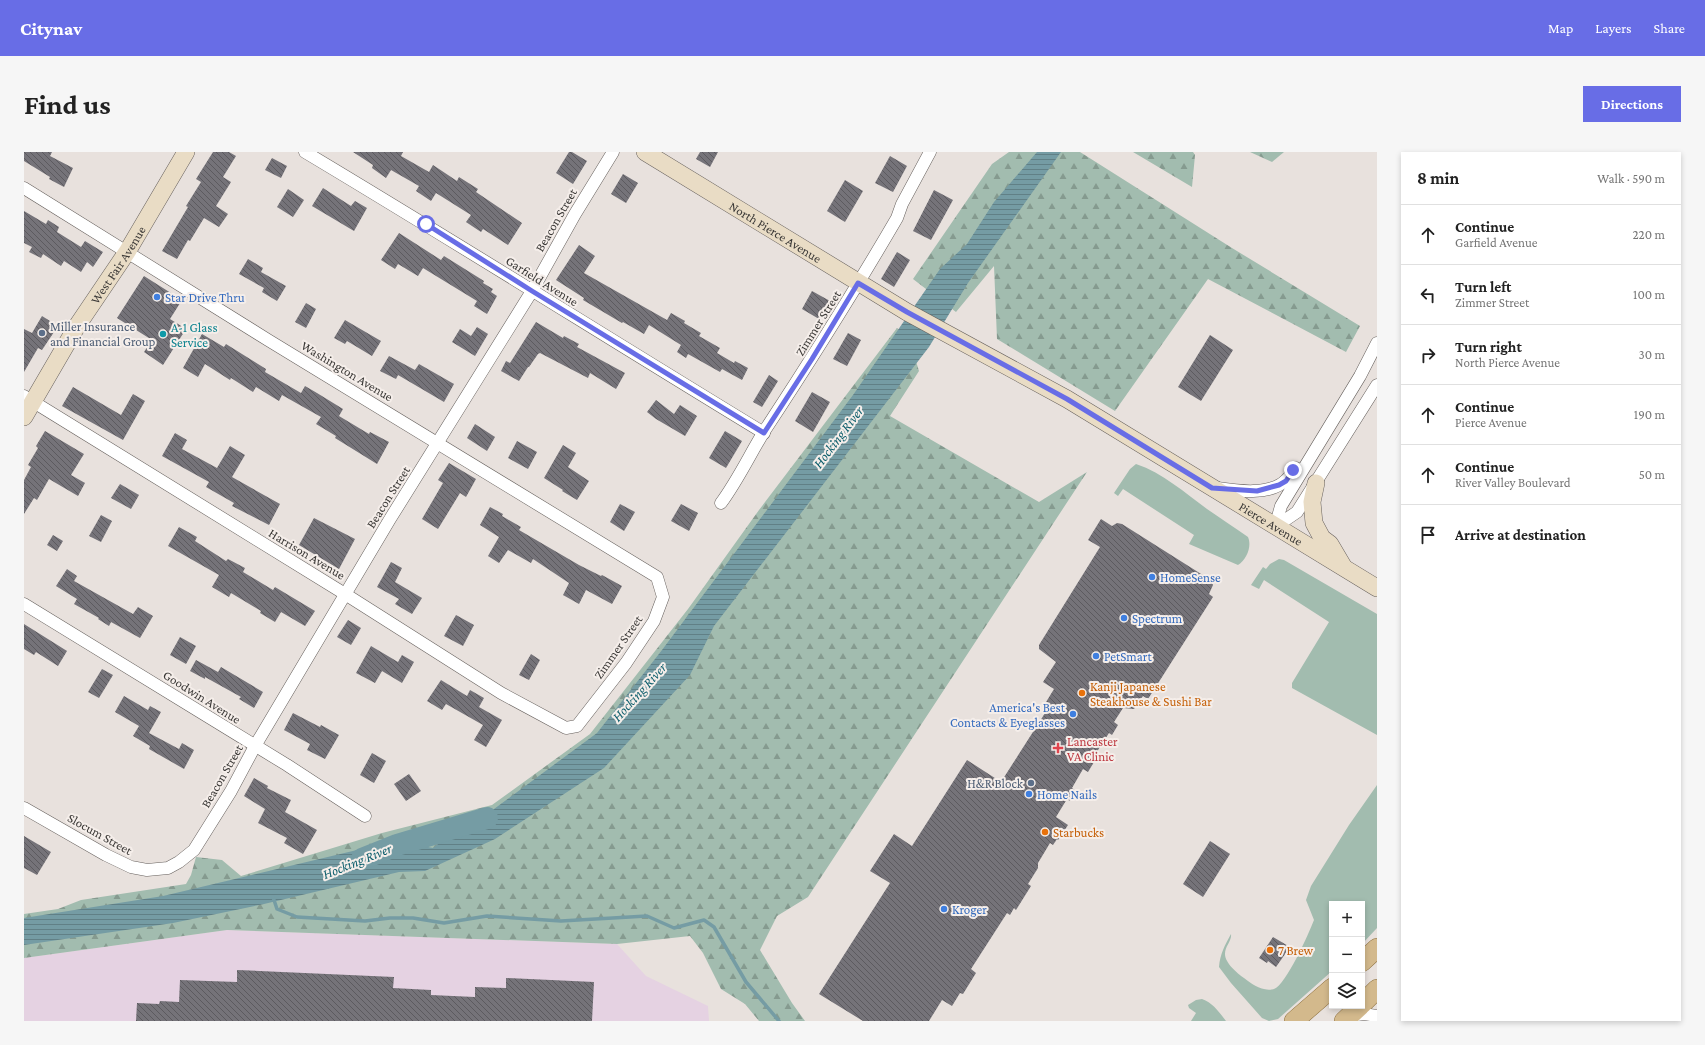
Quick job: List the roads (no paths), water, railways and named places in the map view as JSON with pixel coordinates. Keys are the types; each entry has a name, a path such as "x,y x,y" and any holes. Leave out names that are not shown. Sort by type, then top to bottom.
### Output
{"main road":[{"path":"1365,959 1377,948"},
{"path":"1354,1012 1377,989"},
{"path":"1294,1021 1329,991"}],"street":[{"name":"West Fair Avenue","path":"24,417 28,399 127,252 186,152"},
{"name":"Garfield Avenue","path":"305,152 426,224 532,291 764,433"},
{"name":"Beacon Street","path":"188,856 194,850 231,791 255,746 345,594 532,291 575,214 613,152"},
{"name":"North Pierce Avenue","path":"645,152 907,312"},
{"name":"Zimmer Street","path":"721,503 744,469 764,433 812,359 897,218 902,204 930,152"},
{"name":"Washington Avenue","path":"24,188 268,340 438,442 657,577"},
{"name":"Pierce Avenue","path":"907,312 1067,399 1377,588"},
{"path":"1275,527 1281,506 1314,448 1360,376 1377,343"},
{"path":"1275,527 1297,512 1377,385"},
{"name":"Harrison Avenue","path":"28,399 345,594 501,693 566,728 577,726"},
{"path":"1212,488 1257,491 1279,485 1286,481 1293,470 1314,448"},
{"name":"Pierce Avenue","path":"1316,483 1312,502 1314,523 1322,538 1330,544 1344,568"},
{"name":"Zimmer Street","path":"577,726 626,663 654,621 663,597 657,577"},
{"name":"Goodwin Avenue","path":"24,604 287,765 365,816"},
{"name":"Slocum Street","path":"24,808 106,855 131,867 147,870 158,870 168,868 188,856"},
{"path":"1354,1012 1377,1016"}],"water":[{"path":"1037,152 1061,152 968,283 929,347 714,626 690,675 604,768 495,839 425,871 399,872 264,904 173,923 24,945 24,918 163,896 378,845 399,850 418,845 433,848 473,815 494,809 597,733 662,650 853,395 940,269 967,244 994,202"}],"waterway":[{"name":"Hocking River","path":"362,859 397,845 487,818"},
{"path":"273,897 277,909 297,917 365,921 390,918 413,918 444,923 487,916 561,921 647,916 674,928 704,920 714,927 746,982 779,1021"}],"place":[{"name":"Star Drive Thru","path":"157,297"},
{"name":"Miller Insurance and Financial Group","path":"42,333"},
{"name":"A-1 Glass Service","path":"163,334"},
{"name":"HomeSense","path":"1152,577"},
{"name":"Spectrum","path":"1124,618"},
{"name":"PetSmart","path":"1096,656"},
{"name":"Kanji Japanese Steakhouse & Sushi Bar","path":"1082,693"},
{"name":"America's Best Contacts & Eyeglasses","path":"1073,714"},
{"name":"Lancaster VA Clinic","path":"1058,748"},
{"name":"H&R Block","path":"1031,783"},
{"name":"Home Nails","path":"1029,794"},
{"name":"Starbucks","path":"1045,832"},
{"name":"Kroger","path":"944,909"},
{"name":"7 Brew","path":"1270,950"}]}
